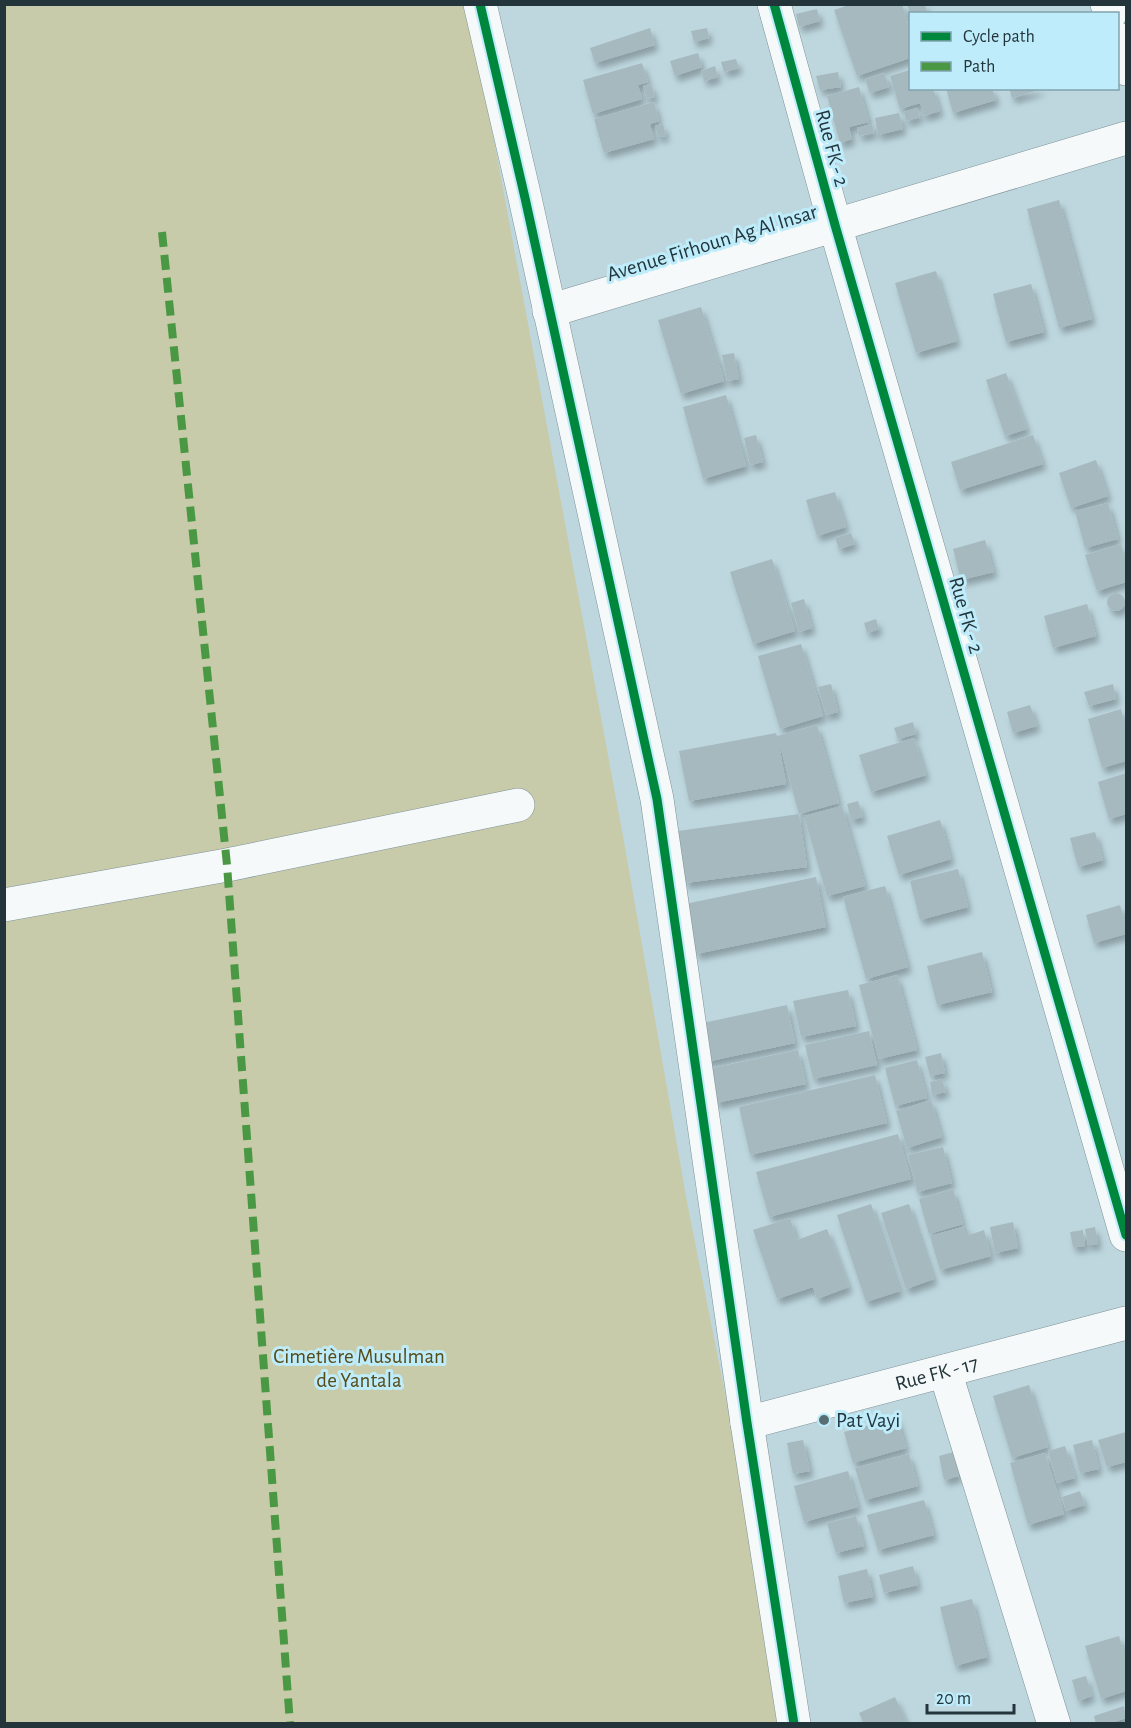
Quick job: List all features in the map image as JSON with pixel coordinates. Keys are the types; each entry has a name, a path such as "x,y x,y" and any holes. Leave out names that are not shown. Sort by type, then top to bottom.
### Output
{"street":[{"path":"480,4 657,799 747,1423 794,1724"},
{"name":"Rue FK - 2","path":"774,4 835,225 1126,1235"},
{"path":"1119,43 1126,69"},
{"name":"Avenue Firhoun Ag Al Insar","path":"549,310 1126,138"},
{"path":"4,905 227,865 518,805"},
{"name":"Rue FK - 17","path":"747,1423 1126,1323"},
{"path":"945,1371 1054,1724"}],"green space":[{"name":"Cimetière Musulman de Yantala","path":"5,5 466,5 476,43 623,836 687,1202 752,1529 778,1723 5,1724"}],"building":[{"path":"852,4 902,4 909,28 909,58 857,76 834,10"},
{"path":"907,4 925,4 927,12 909,12"},
{"path":"817,9 820,21 799,27 796,14"},
{"path":"650,28 655,45 595,63 590,48"},
{"path":"707,28 709,38 694,42 691,31"},
{"path":"698,53 702,67 675,76 670,61"},
{"path":"736,59 739,68 724,72 721,62"},
{"path":"642,63 648,82 638,85 642,99 593,114 583,80"},
{"path":"715,66 718,77 704,81 701,71"},
{"path":"909,70 909,90 934,90 940,111 924,116 920,103 900,109 890,76"},
{"path":"838,72 841,87 820,90 816,76"},
{"path":"884,73 889,87 870,93 865,79"},
{"path":"651,84 655,97 647,99 643,86"},
{"path":"859,87 869,122 849,127 852,139 840,143 827,96"},
{"path":"947,90 993,90 996,100 953,113"},
{"path":"1010,90 1039,90 1012,98"},
{"path":"654,102 659,121 650,124 654,139 604,153 594,119"},
{"path":"917,108 920,117 906,121 904,112"},
{"path":"899,113 903,129 878,135 875,118"},
{"path":"663,124 666,136 658,137 655,126"},
{"path":"872,124 874,133 859,136 857,128"},
{"path":"1059,200 1092,319 1059,328 1027,209"},
{"path":"936,271 957,341 916,353 895,283"},
{"path":"1031,284 1044,332 1006,342 993,294"},
{"path":"701,307 724,381 681,394 658,320"},
{"path":"734,353 739,379 727,381 722,355"},
{"path":"1006,373 1027,429 1005,436 986,380"},
{"path":"726,395 746,466 703,479 683,407"},
{"path":"756,435 763,462 750,465 744,438"},
{"path":"1033,435 1043,464 960,490 951,462"},
{"path":"1096,460 1108,496 1071,508 1059,473"},
{"path":"835,492 846,527 817,536 806,500"},
{"path":"1108,503 1118,539 1085,548 1075,511"},
{"path":"851,533 855,544 839,549 835,538"},
{"path":"985,540 994,572 961,580 953,549"},
{"path":"1121,544 1126,562 1126,582 1097,591 1085,555"},
{"path":"772,559 795,631 753,644 730,572"},
{"path":"1116,593 1122,596 1125,602 1122,608 1116,611 1110,608 1107,602 1110,596"},
{"path":"804,599 812,628 799,632 791,603"},
{"path":"1087,604 1096,636 1053,648 1044,616"},
{"path":"876,619 879,629 867,633 864,623"},
{"path":"801,644 823,716 780,729 758,656"},
{"path":"831,684 838,712 826,715 818,687"},
{"path":"1113,684 1116,699 1089,706 1084,692"},
{"path":"1030,705 1037,726 1013,733 1007,712"},
{"path":"1121,709 1126,729 1126,761 1102,768 1088,719"},
{"path":"913,722 916,734 898,739 894,728"},
{"path":"817,725 839,803 799,814 778,739 786,784 689,801 679,751 776,733 777,736"},
{"path":"914,738 926,775 871,792 859,755"},
{"path":"1126,773 1126,814 1109,819 1098,782"},
{"path":"858,801 863,817 851,820 847,804"},
{"path":"842,806 865,886 827,896 804,816"},
{"path":"799,814 807,867 685,883 678,831"},
{"path":"940,820 951,859 899,875 887,836"},
{"path":"1095,832 1103,860 1078,867 1070,838"},
{"path":"958,869 968,907 920,920 910,881"},
{"path":"816,877 826,927 696,954 685,904"},
{"path":"885,886 908,967 866,979 843,897"},
{"path":"1120,905 1126,934 1094,943 1086,915"},
{"path":"982,952 992,992 937,1005 927,966"},
{"path":"897,975 917,1050 879,1059 859,985"},
{"path":"848,990 856,1026 801,1037 793,1001"},
{"path":"787,1005 795,1043 706,1062 698,1024"},
{"path":"869,1031 877,1065 813,1079 805,1045"},
{"path":"798,1050 806,1084 716,1103 708,1069"},
{"path":"941,1053 945,1073 930,1076 925,1057"},
{"path":"917,1060 927,1098 895,1106 885,1068"},
{"path":"875,1075 887,1123 750,1155 739,1107"},
{"path":"942,1079 946,1092 932,1095 930,1082"},
{"path":"931,1100 942,1137 907,1148 896,1111"},
{"path":"898,1134 911,1179 769,1217 756,1172"},
{"path":"943,1147 952,1183 917,1192 908,1155"},
{"path":"953,1189 963,1224 929,1234 919,1199"},
{"path":"871,1204 900,1291 866,1302 837,1215"},
{"path":"909,1204 934,1279 906,1289 881,1213"},
{"path":"790,1218 797,1240 827,1229 849,1287 817,1299 813,1287 777,1299 753,1230"},
{"path":"1013,1222 1018,1248 995,1253 990,1227"},
{"path":"966,1226 969,1235 984,1230 991,1256 940,1270 930,1236"},
{"path":"1095,1227 1098,1244 1088,1245 1085,1229"},
{"path":"1083,1230 1085,1246 1073,1247 1070,1232"},
{"path":"1029,1385 1048,1447 1012,1458 993,1396"},
{"path":"897,1417 906,1448 853,1463 844,1432"},
{"path":"1126,1432 1126,1462 1107,1467 1098,1440"},
{"path":"803,1440 810,1471 793,1474 787,1443"},
{"path":"1092,1440 1099,1469 1080,1473 1073,1445"},
{"path":"1065,1446 1075,1478 1057,1483 1048,1451"},
{"path":"954,1452 959,1476 944,1480 939,1456"},
{"path":"1045,1453 1064,1514 1028,1525 1010,1463"},
{"path":"909,1454 918,1486 865,1500 855,1468"},
{"path":"848,1471 858,1507 804,1522 794,1486"},
{"path":"1080,1491 1085,1505 1066,1511 1062,1497"},
{"path":"924,1500 934,1535 878,1550 867,1515"},
{"path":"856,1516 864,1546 836,1553 827,1523"},
{"path":"913,1566 918,1585 884,1593 879,1575"},
{"path":"867,1569 873,1597 844,1603 838,1576"},
{"path":"972,1599 987,1657 955,1666 940,1607"},
{"path":"1119,1636 1126,1661 1126,1691 1101,1699 1085,1646"},
{"path":"1086,1676 1092,1696 1078,1701 1072,1680"},
{"path":"895,1697 907,1724 864,1724 859,1713"},
{"path":"1124,1706 1126,1718 1108,1724 1096,1724 1094,1716"}],"marked path":[{"path":"162,232 227,865 290,1724"}],"cycle path":[{"path":"480,4 657,799 747,1423 794,1724"},
{"path":"774,4 835,225 1126,1235"}],"place":[{"name":"Pat Vayi","path":"824,1420"}]}
